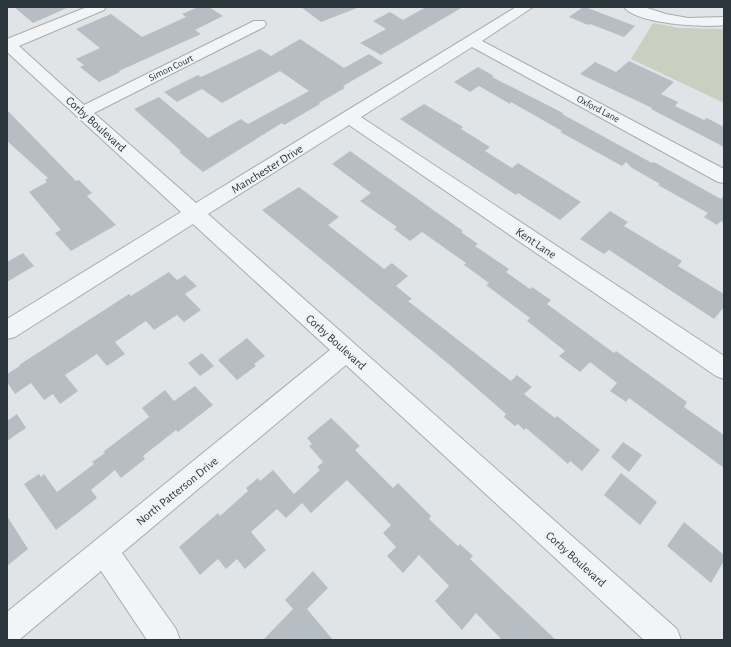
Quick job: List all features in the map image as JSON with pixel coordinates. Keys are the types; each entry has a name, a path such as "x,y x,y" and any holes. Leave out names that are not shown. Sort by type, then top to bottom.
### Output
{"street":[{"path":"8,45 99,7"},
{"name":"Manchester Drive","path":"7,330 526,7"},
{"path":"631,7 675,20 704,23 724,21"},
{"name":"Simon Court","path":"83,112 260,24"},
{"name":"Oxford Lane","path":"471,41 724,177"},
{"name":"Corby Boulevard","path":"8,45 666,640"},
{"name":"Kent Lane","path":"349,118 724,369"},
{"name":"North Patterson Drive","path":"7,631 346,351"},
{"path":"104,551 165,640"}],"shaded area":[{"path":"653,23 680,28 724,29 724,103 631,59"}],"building":[{"path":"14,7 69,7 33,23"},
{"path":"198,7 209,7 223,16 195,30 201,34 119,71 120,72 99,82 80,67 84,65 76,59 100,48 76,29 111,14 142,37 186,17 182,14"},
{"path":"301,7 357,7 357,8 321,22"},
{"path":"426,7 463,7 381,55 360,43 386,29 373,21 390,12 403,20"},
{"path":"583,7 635,26 624,37 569,17"},
{"path":"300,39 344,68 369,54 383,63 343,86 345,88 319,103 320,104 284,125 282,123 203,172 179,152 181,151 134,109 159,97 208,138 241,119 248,124 309,91 280,71 222,103 202,89 177,102 164,92 198,75 201,77 260,49 271,56"},
{"path":"629,61 674,82 661,94 678,102 675,106 704,120 707,118 724,127 724,147 651,109 652,108 580,74 595,62 616,72"},
{"path":"478,67 494,76 492,77 563,113 562,114 652,163 654,162 721,199 724,196 724,223 721,221 717,225 704,217 708,213 658,185 660,184 632,168 626,162 622,166 560,132 562,131 511,102 510,104 479,86 470,92 454,82"},
{"path":"424,104 463,127 461,129 490,147 485,151 512,168 518,163 581,202 560,220 518,193 516,195 400,119"},
{"path":"7,110 76,181 79,180 92,193 87,196 116,225 71,251 55,233 61,230 29,192 47,182 45,180 48,178 7,141"},
{"path":"350,151 463,231 461,232 478,244 475,246 509,269 506,272 530,289 532,287 551,300 547,304 614,353 616,351 687,402 684,407 724,435 724,468 629,398 626,402 610,391 617,383 590,362 580,372 559,356 565,351 527,321 530,318 486,285 489,283 464,265 466,263 422,232 410,241 394,229 397,227 360,201 371,193 332,164"},
{"path":"299,187 339,217 328,225 384,269 392,263 408,276 396,286 412,299 408,301 511,381 517,375 532,387 524,394 555,418 557,416 600,450 582,471 570,461 568,464 526,428 524,430 518,424 515,426 504,417 506,414 451,366 262,210"},
{"path":"610,211 628,222 624,226 682,261 678,266 724,294 724,307 714,319 609,250 604,254 580,239"},
{"path":"23,253 34,266 7,282 7,262"},
{"path":"169,272 177,280 185,275 197,286 185,294 201,310 184,322 177,315 154,330 146,321 115,342 125,354 107,366 97,354 65,375 78,391 60,404 53,394 44,400 31,383 15,394 7,382 7,374 129,294 131,296"},
{"path":"247,338 265,356 254,364 256,366 237,380 218,360"},
{"path":"202,353 214,366 200,376 188,363"},
{"path":"195,386 213,405 178,432 176,430 143,456 145,459 121,478 115,470 91,490 97,498 56,530 24,484 39,474 41,477 44,474 57,492 94,464 92,462 105,453 103,452 149,417 142,408 165,390 174,401"},
{"path":"17,414 26,428 7,441 7,421"},
{"path":"331,418 360,446 355,450 393,488 398,483 431,516 429,519 458,546 460,544 473,556 470,559 556,640 502,640 476,613 462,630 435,601 449,586 419,555 403,573 387,556 396,547 383,533 391,525 347,480 311,513 302,503 286,518 277,509 251,532 266,550 245,569 237,559 226,569 218,559 200,575 179,547 218,513 220,516 248,491 246,488 258,478 260,481 273,470 294,494 320,470 317,467 323,462 309,446 312,444 307,438"},
{"path":"623,442 642,455 629,472 611,457"},
{"path":"621,473 657,502 640,525 604,495"},
{"path":"7,516 28,549 7,566"},
{"path":"684,522 724,555 724,561 711,583 667,546"},
{"path":"313,571 328,588 307,609 333,640 263,640 293,609 285,600"}]}
